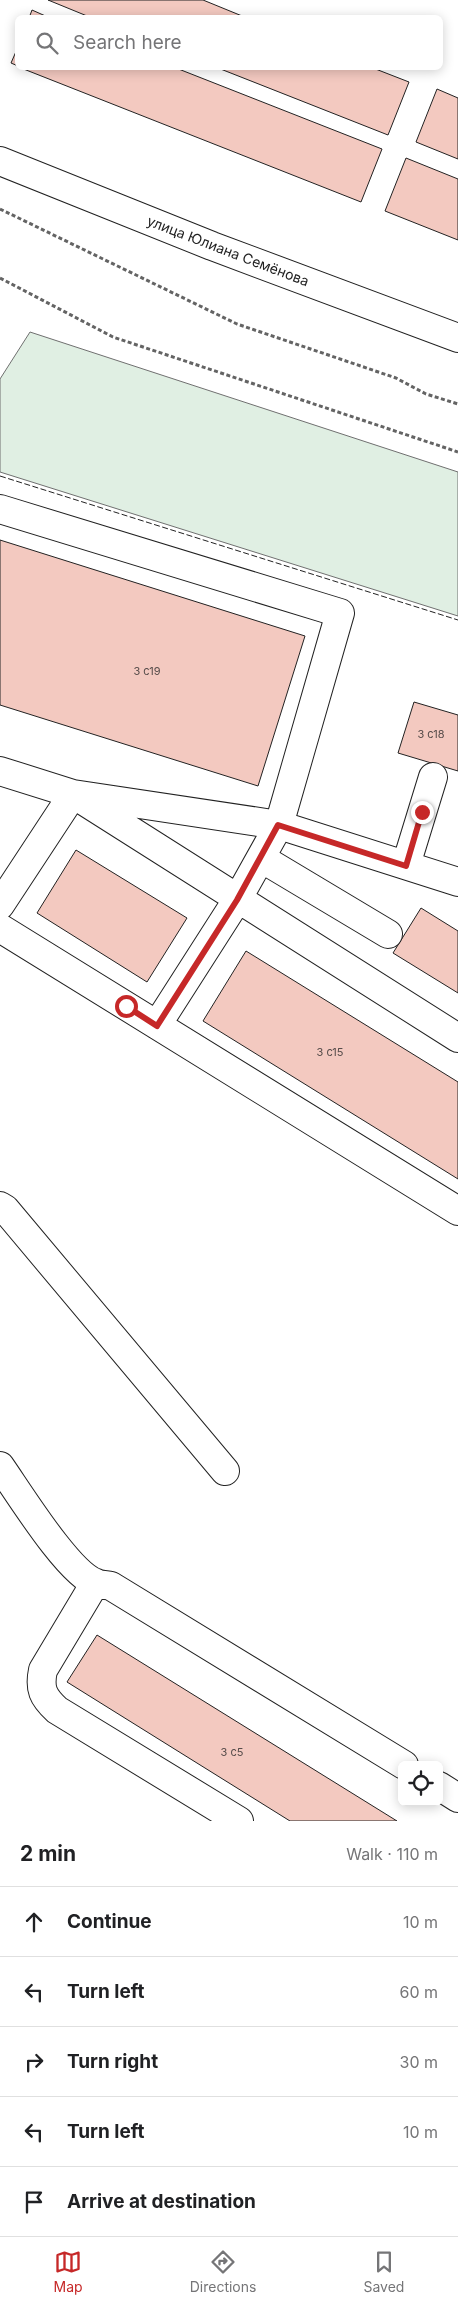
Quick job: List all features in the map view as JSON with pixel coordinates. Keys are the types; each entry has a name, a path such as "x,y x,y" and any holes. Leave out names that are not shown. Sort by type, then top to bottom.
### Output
{"street":[{"name":"улица Юлиана Семёнова","path":"0,161 212,246 458,338"},
{"path":"0,509 340,613 278,825 237,900 157,1026"},
{"path":"0,771 73,794 278,825 458,882"},
{"path":"406,866 433,777"},
{"path":"73,794 237,900 458,1038"},
{"path":"0,905 73,794"},
{"path":"260,858 388,934"},
{"path":"0,928 458,1211"},
{"path":"0,1206 5,1209 225,1471"},
{"path":"0,1466 57,1548 76,1568 95,1583 111,1586 398,1761"},
{"path":"95,1583 43,1670 40,1685 44,1698 56,1710 239,1821"},
{"path":"443,1789 458,1798"}],"path":[{"path":"0,209 237,324 396,378 426,394 458,404"},
{"path":"0,278 114,336 458,452"}],"green space":[{"path":"30,332 458,472 458,616 0,472 0,379"}],"building":[{"path":"48,0 203,0 240,15 85,15"},
{"path":"32,10 43,15 30,15"},
{"path":"15,54 15,65 11,63"},
{"path":"26,70 181,70 382,149 361,202"},
{"path":"223,70 378,70 409,82 388,135"},
{"path":"437,89 458,98 458,159 416,142"},
{"path":"406,158 458,179 458,240 385,211"},
{"path":"0,540 305,636 258,786 0,705"},
{"path":"414,702 458,715 458,771 398,753"},
{"path":"76,850 187,918 147,982 37,913"},
{"path":"421,908 458,931 458,993 393,953"},
{"path":"246,951 458,1082 458,1179 203,1021"},
{"path":"97,1635 397,1821 290,1821 67,1682"}],"fence":[{"path":"0,476 458,620"}],"route":[{"path":"126,1006 157,1026 237,900 278,825 406,866 422,812"}]}
